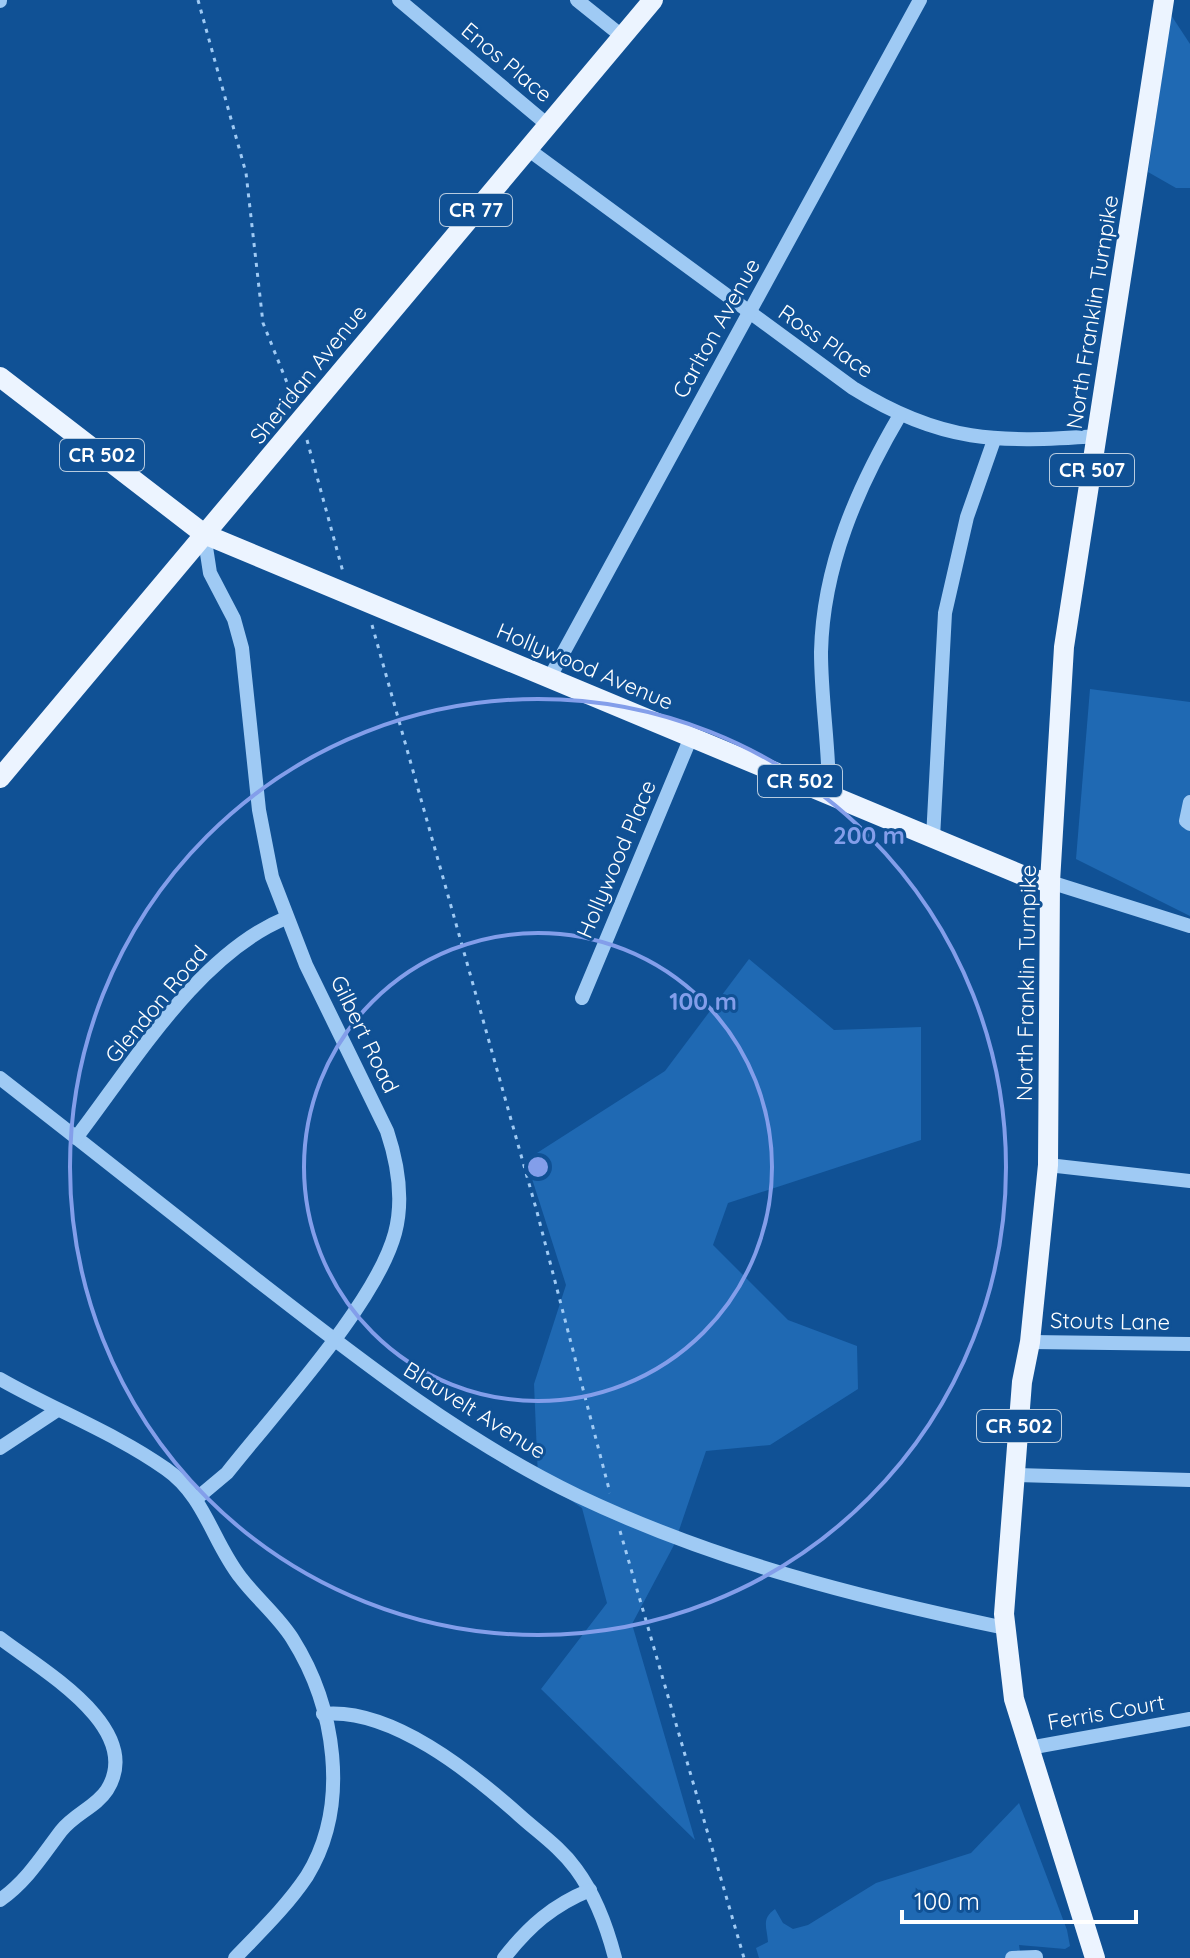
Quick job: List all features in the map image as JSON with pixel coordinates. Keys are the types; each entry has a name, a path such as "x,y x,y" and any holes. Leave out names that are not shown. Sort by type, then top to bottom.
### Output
{"main road":[{"name":"North Franklin Turnpike","path":"1095,1958 1014,1699 1005,1628 1006,1577 1017,1475 1022,1382 1030,1342 1048,1165 1050,882 1064,647 1164,0"},
{"name":"Sheridan Avenue","path":"0,778 529,150 623,37 646,3"},
{"name":"Hollywood Avenue","path":"0,377 204,534 1029,878 1050,882"}],"street":[{"name":"Enos Place","path":"399,0 549,126"},
{"path":"577,0 623,37"},
{"name":"Carlton Avenue","path":"550,677 920,0"},
{"name":"Ross Place","path":"529,150 853,388 900,415 933,428 994,440 1098,436"},
{"path":"829,793 821,650 831,572 855,501 900,415"},
{"path":"933,838 945,613 967,517 994,440"},
{"name":"Gilbert Road","path":"196,1499 227,1473 376,1278 387,1256 399,1206 399,1181 387,1131 286,918 263,835 242,648 234,619 210,573 204,534"},
{"name":"Hollywood Place","path":"582,998 691,737"},
{"path":"1190,802 1186,821 1190,824"},
{"name":"Hollywood Avenue","path":"1050,882 1190,926"},
{"name":"Glendon Road","path":"76,1138 201,977 246,939 286,918"},
{"name":"Blauvelt Avenue","path":"0,1078 390,1384 512,1461 614,1512 778,1575 847,1594 1005,1628"},
{"path":"1048,1165 1190,1181"},
{"name":"Stouts Lane","path":"1030,1342 1190,1344"},
{"path":"0,1379 167,1469 196,1499 239,1576 290,1634 301,1653 323,1714 333,1765 333,1792 321,1846 291,1898 235,1958"},
{"path":"0,1448 56,1411"},
{"path":"1017,1475 1190,1480"},
{"path":"0,1638 60,1683 101,1721 114,1745 116,1760 114,1775 98,1801 75,1817 31,1872 0,1900"},
{"path":"323,1714 353,1715 396,1731 465,1769 558,1847 590,1890 615,1958"},
{"name":"Ferris Court","path":"1029,1748 1190,1719"},
{"path":"504,1958 541,1916 564,1901 590,1890"},
{"path":"1012,1958 1036,1957"}],"path":[{"path":"198,0 246,173 263,323 297,407"},
{"path":"306,436 345,578"},
{"path":"371,620 537,1212 614,1512 744,1958"}],"shaded area":[{"path":"1171,15 1190,44 1190,188 1176,188 1148,172"},
{"path":"1090,689 1190,702 1190,916 1076,859"},
{"path":"749,959 834,1030 921,1027 921,1140 728,1203 713,1245 788,1320 857,1346 858,1389 770,1445 706,1451 674,1545 632,1624 695,1840 541,1689 607,1603 582,1508 538,1478 534,1384 566,1285 526,1160 665,1071"},
{"path":"1019,1803 1067,1930 1070,1946 1065,1949 1019,1945 1021,1958 759,1958 756,1948 768,1942 766,1920 775,1909 783,1923 793,1929 808,1925 876,1883 971,1853"}]}
